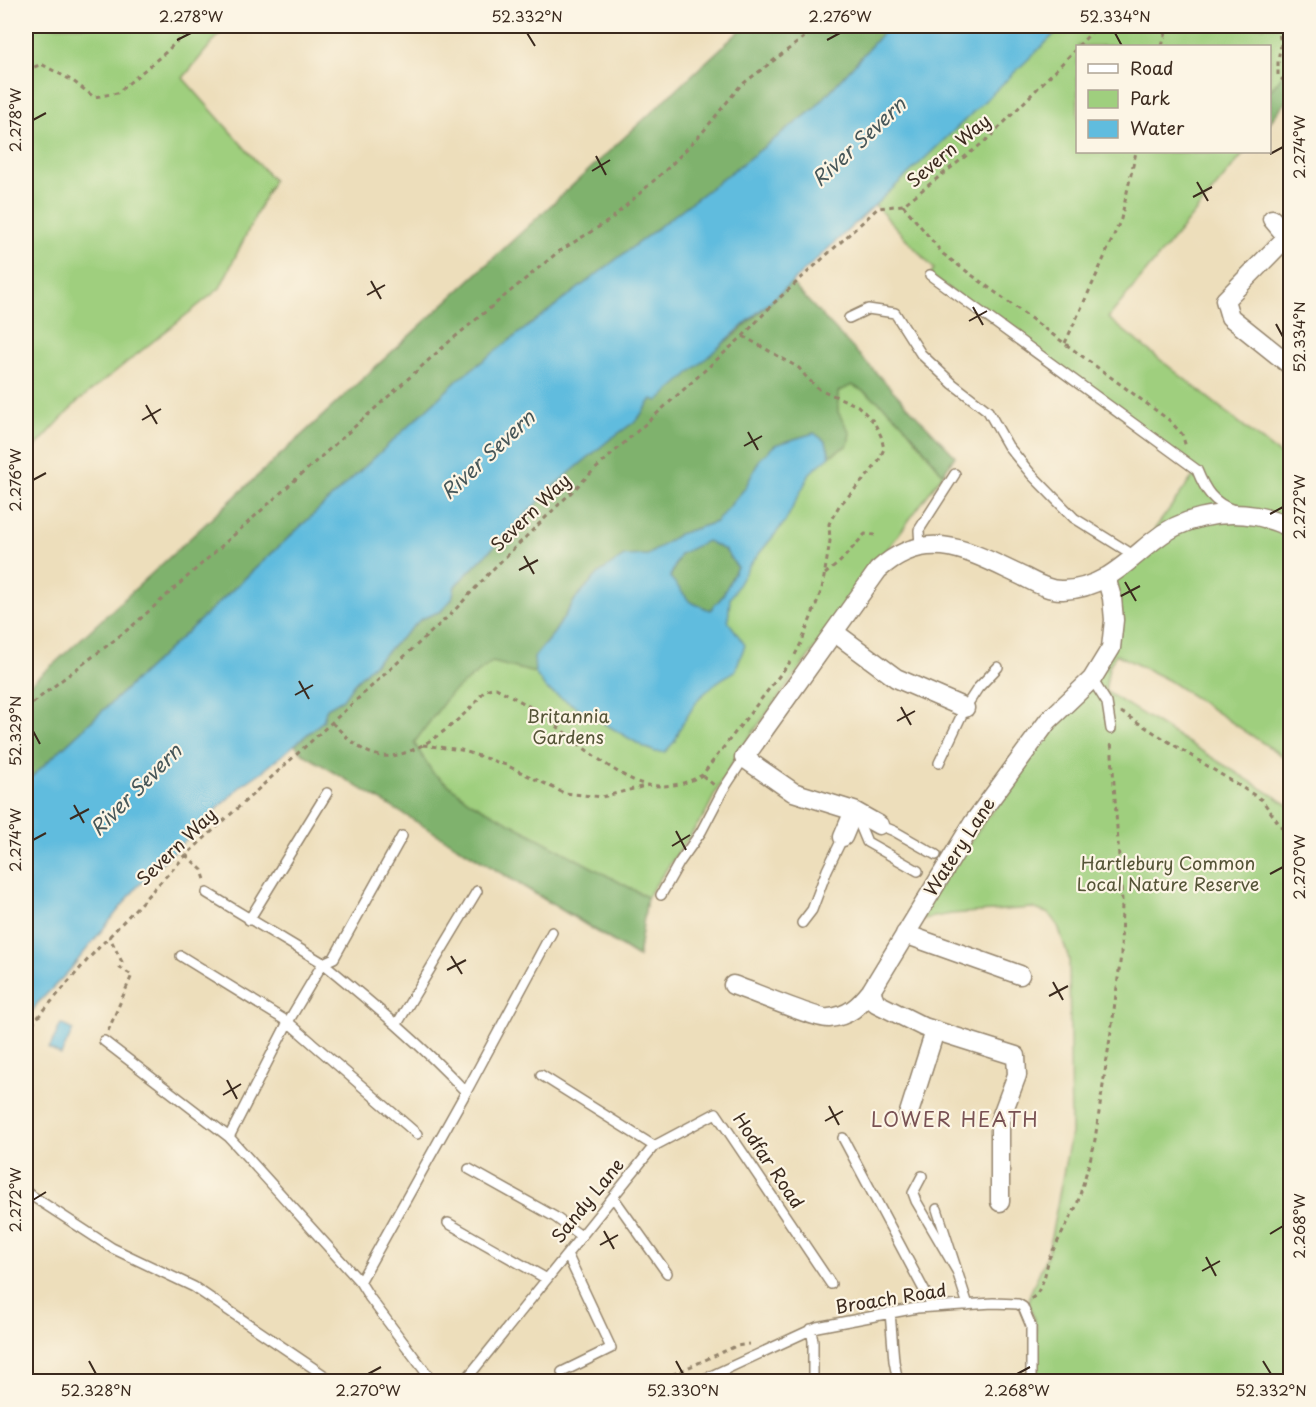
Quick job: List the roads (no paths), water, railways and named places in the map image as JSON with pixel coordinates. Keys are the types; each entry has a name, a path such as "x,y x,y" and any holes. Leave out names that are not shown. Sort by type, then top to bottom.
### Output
{"street":[{"path":"1272,219 1287,237 1225,300 1230,317 1290,365"},
{"path":"879,825 854,811 793,792 744,758 878,570 890,560 910,548 928,545 958,549 1042,586 1060,591 1088,587 1106,577 1173,527 1190,520 1216,515 1257,516 1290,527"},
{"name":"Watery Lane","path":"732,985 827,1019 846,1014 858,1007 871,991 973,823 1048,721 1092,679 1111,648 1114,620 1112,598 1106,577"},
{"path":"834,632 896,678 966,708"},
{"path":"843,837 854,811"},
{"path":"905,934 1020,975"},
{"path":"871,991 876,1003 935,1030 1016,1056 1017,1075 1000,1120 1000,1202"},
{"path":"908,1116 935,1030"}],"lane":[{"path":"930,275 1197,471 1205,490 1218,501 1230,509 1257,516"},
{"path":"849,318 868,309 895,314 921,354 953,384 988,411 1008,446 1067,511 1074,518 1135,556"},
{"path":"920,547 919,530 955,474"},
{"path":"939,763 978,688 998,667"},
{"path":"1092,679 1107,703 1111,729"},
{"path":"661,895 744,758"},
{"path":"249,920 327,793"},
{"path":"854,811 867,842 918,871"},
{"path":"879,825 936,855"},
{"path":"229,1137 288,1022 323,963 334,958 402,836"},
{"path":"802,923 812,910 827,870 843,837"},
{"path":"397,1024 477,891"},
{"path":"207,893 323,963 397,1024 466,1092"},
{"path":"360,1282 552,932"},
{"path":"181,956 288,1022 417,1134"},
{"path":"104,1041 229,1137 360,1282 434,1382"},
{"path":"541,1075 654,1146"},
{"name":"Hodfar Road","path":"654,1146 716,1113 831,1284"},
{"path":"843,1138 933,1306"},
{"name":"Sandy Lane","path":"464,1382 654,1146"},
{"path":"469,1169 555,1217 581,1236"},
{"path":"922,1176 913,1193 957,1271"},
{"path":"26,1192 112,1248 194,1287 334,1382"},
{"path":"613,1197 667,1273"},
{"path":"937,1209 968,1305"},
{"path":"448,1223 547,1279"},
{"path":"562,1372 611,1348 567,1254"},
{"name":"Broach Road","path":"698,1382 811,1329 890,1312 933,1306 1018,1304 1023,1307 1031,1326 1031,1382"},
{"path":"890,1312 898,1382"},
{"path":"811,1329 813,1382"}],"water":[{"name":"River Severn","path":"889,26 1063,26 791,283 658,401 652,399 637,420 556,484 455,586 452,599 441,611 421,619 354,683 343,699 327,708 323,721 263,771 241,786 137,887 69,971 37,1004 26,1021 26,782 459,379 814,109"},
{"path":"814,433 826,442 830,456 811,472 785,522 749,566 730,599 728,621 745,645 735,671 720,680 699,698 681,726 675,741 665,752 655,752 642,746 546,689 535,673 534,657 554,633 576,598 599,573 624,556 648,555 679,534 716,522 745,488 760,459 775,445","holes":["707,541 725,550 737,567 722,597 710,610 690,602 670,577 680,554"]},
{"path":"61,1024 73,1030 61,1055 49,1049"}],"district":[{"name":"LOWER HEATH","path":"955,1120"}],"park label":[{"name":"Britannia Gardens","path":"568,727"},
{"name":"Hartlebury Common Local Nature Reserve","path":"1168,874"}]}
